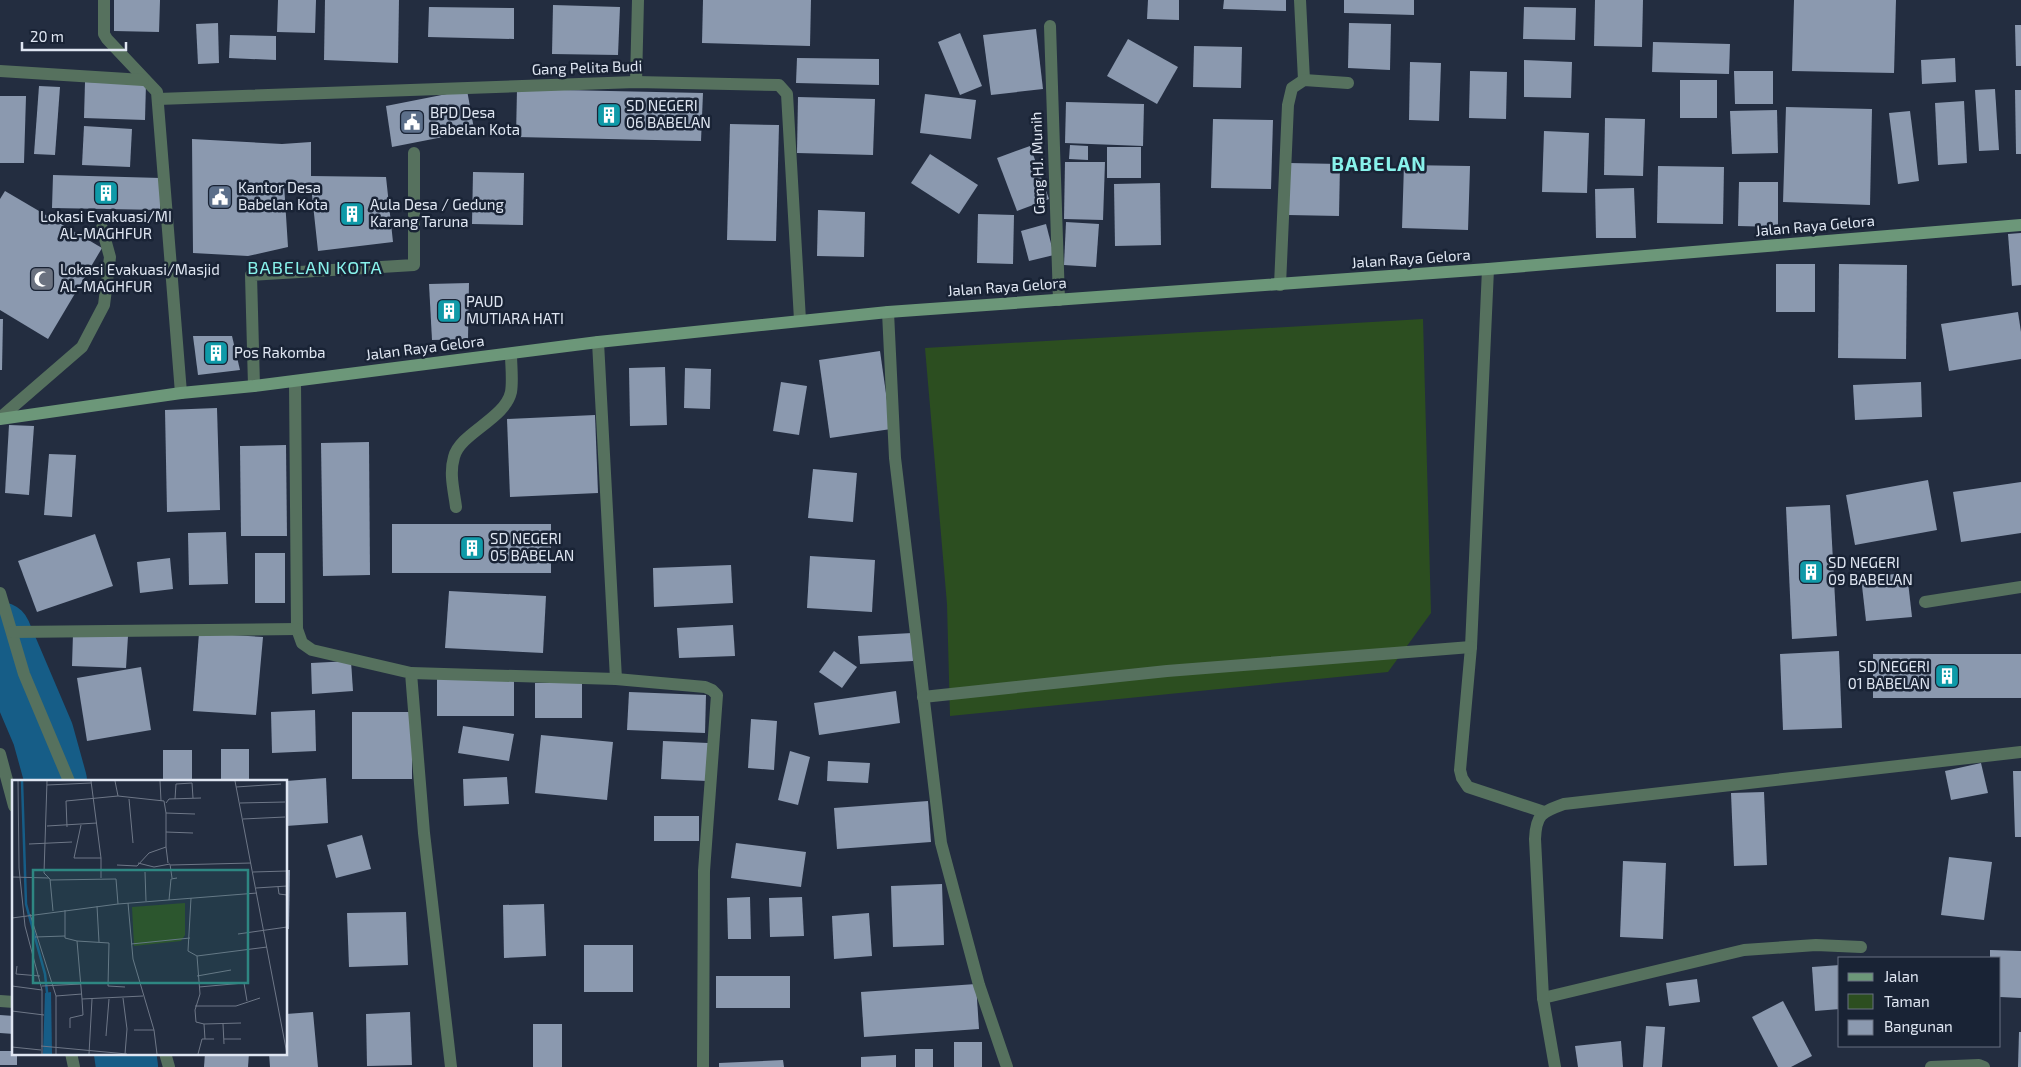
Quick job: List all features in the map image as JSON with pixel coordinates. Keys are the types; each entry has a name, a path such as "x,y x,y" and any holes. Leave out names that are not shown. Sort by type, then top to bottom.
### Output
{"street":[{"path":"104,0 104,34 112,46 143,80 151,84 157,92 181,393"},
{"path":"636,82 638,0"},
{"path":"1300,0 1304,80"},
{"name":"Gang HJ. Munih","path":"1050,26 1059,300"},
{"path":"0,71 143,80"},
{"path":"1280,285 1288,105 1292,88 1304,80 1348,83"},
{"name":"Gang Pelita Budi","path":"158,99 636,82 779,85 787,94 800,320"},
{"path":"254,386 250,274 414,265 414,153"},
{"name":"Jalan Raya Gelora","path":"0,419 181,393 295,381 598,342 800,320 1488,269 2021,225"},
{"path":"0,419 82,347 104,306 110,257 102,228"},
{"path":"1488,269 1471,647 1460,762 1462,778 1468,787 1544,812"},
{"path":"888,312 895,458 914,602 923,697 941,843 979,985 1007,1067"},
{"path":"598,342 616,679"},
{"path":"456,507 452,473 454,456 468,438 502,410 511,392 511,354"},
{"path":"295,381 297,629 302,643 312,650 411,673 616,679 706,687 717,695 704,871 703,1067"},
{"path":"1925,602 2021,587"},
{"path":"0,592 24,674 69,780"},
{"path":"12,632 297,629"},
{"path":"923,697 1167,671 1471,647"},
{"path":"411,673 424,833 451,1067"},
{"path":"1555,1067 1543,998 1535,839 1536,824 1544,812 1564,804 2021,752"},
{"path":"0,754 12,799"},
{"path":"1543,998 1744,950 1807,946 1861,947"},
{"path":"71,1054 74,1067"},
{"path":"165,1054 169,1067"},
{"path":"1931,1067 1979,1065 1984,1067"}],"green space":[{"path":"1423,319 1431,613 1388,672 950,716 947,604 925,348"}],"building":[{"path":"114,0 160,0 159,32 114,31"},
{"path":"278,0 316,0 315,33 277,32"},
{"path":"325,0 399,0 398,63 324,60"},
{"path":"703,0 811,0 810,46 702,43"},
{"path":"1148,0 1179,0 1179,20 1147,19"},
{"path":"1224,0 1286,0 1286,11 1223,9"},
{"path":"1344,0 1414,0 1414,15 1344,13"},
{"path":"1595,0 1643,0 1642,47 1594,46"},
{"path":"1794,0 1896,0 1894,73 1792,71"},
{"path":"553,5 620,7 618,55 552,54"},
{"path":"429,7 514,8 514,39 428,37"},
{"path":"1524,7 1576,8 1575,40 1523,39"},
{"path":"218,23 219,63 198,64 196,24"},
{"path":"1349,23 1391,24 1390,70 1348,68"},
{"path":"2015,25 2021,25 2021,66 2016,66"},
{"path":"1036,29 1043,89 991,95 983,35"},
{"path":"960,33 982,86 960,95 938,42"},
{"path":"230,35 276,36 276,60 229,58"},
{"path":"1128,39 1178,67 1157,104 1107,76"},
{"path":"1653,42 1730,44 1729,74 1652,72"},
{"path":"1194,46 1242,47 1241,88 1193,87"},
{"path":"797,58 879,59 879,85 796,83"},
{"path":"1955,58 1956,82 1922,84 1921,60"},
{"path":"1524,60 1572,62 1571,98 1524,97"},
{"path":"1410,62 1441,63 1439,121 1409,120"},
{"path":"1470,71 1507,72 1506,119 1469,118"},
{"path":"1734,71 1773,71 1773,104 1735,104"},
{"path":"1680,80 1717,80 1717,118 1680,118"},
{"path":"85,82 146,83 145,120 84,118"},
{"path":"39,86 60,87 55,155 34,154"},
{"name":"SD NEGERI 06 BABELAN","path":"517,89 703,93 701,141 516,137"},
{"path":"1995,89 1999,150 1979,151 1975,90"},
{"path":"467,90 474,129 392,147 386,106"},
{"path":"2015,90 2021,90 2021,154 2016,154"},
{"path":"925,94 976,100 971,139 920,133"},
{"path":"0,96 26,96 24,163 0,163"},
{"path":"798,97 875,99 873,155 797,153"},
{"path":"1964,101 1967,163 1938,165 1935,103"},
{"path":"1066,102 1144,104 1143,146 1065,143"},
{"path":"1786,107 1872,109 1870,205 1783,202"},
{"path":"1777,110 1778,153 1732,154 1730,111"},
{"path":"1910,111 1919,181 1898,184 1889,113"},
{"path":"1605,118 1645,119 1643,176 1604,175"},
{"path":"1213,119 1273,120 1271,189 1211,188"},
{"path":"730,124 779,125 776,241 727,240"},
{"path":"84,126 132,129 130,167 82,165"},
{"path":"1544,131 1589,133 1587,193 1542,192"},
{"name":"Kantor Desa Babelan Kota","path":"192,139 282,144 311,142 311,176 386,177 393,242 318,251 311,186 284,184 288,247 248,256 193,253"},
{"path":"1070,145 1088,146 1088,160 1069,159"},
{"path":"1030,146 1049,199 1017,211 997,158"},
{"path":"1107,147 1141,147 1141,178 1107,178"},
{"path":"930,154 978,185 959,214 911,183"},
{"path":"1065,162 1105,162 1103,220 1064,219"},
{"path":"1289,163 1340,164 1339,216 1288,215"},
{"path":"1404,165 1470,166 1468,230 1402,228"},
{"path":"1658,166 1724,167 1723,224 1657,223"},
{"path":"473,172 524,173 523,225 472,224"},
{"name":"Lokasi Evakuasi/MI AL-MAGHFUR","path":"53,175 161,178 160,210 52,208"},
{"path":"1739,182 1778,182 1778,227 1738,226"},
{"path":"1160,183 1161,245 1115,246 1114,184"},
{"path":"1634,188 1636,238 1596,238 1595,189"},
{"name":"Lokasi Evakuasi/Masjid AL-MAGHFUR","path":"5,191 102,248 48,339 0,310 0,199"},
{"path":"818,210 865,212 864,257 817,256"},
{"path":"978,214 1014,215 1013,264 977,263"},
{"path":"1066,222 1099,224 1096,267 1064,265"},
{"path":"1046,224 1054,255 1029,261 1021,231"},
{"path":"2021,233 2021,285 2012,286 2008,234"},
{"path":"1776,264 1815,264 1815,312 1776,312"},
{"path":"1839,264 1907,265 1906,359 1838,358"},
{"name":"PAUD MUTIARA HATI","path":"469,283 468,339 432,340 429,284"},
{"path":"2018,312 2021,332 2021,359 1949,371 1941,324"},
{"path":"0,319 3,319 2,370 0,370"},
{"name":"Pos Rakomba","path":"193,336 232,336 240,370 198,375"},
{"path":"880,351 891,429 830,438 819,360"},
{"path":"665,367 667,425 630,426 629,368"},
{"path":"685,368 711,369 710,409 684,408"},
{"path":"781,382 807,386 799,435 773,431"},
{"path":"1921,382 1922,417 1855,420 1853,385"},
{"path":"217,408 220,510 167,512 165,410"},
{"path":"595,415 598,493 510,497 507,419"},
{"path":"9,425 34,426 29,495 5,493"},
{"path":"369,442 370,575 323,576 321,443"},
{"path":"286,445 287,536 241,536 240,446"},
{"path":"49,454 76,455 72,517 44,515"},
{"path":"813,469 857,473 853,522 808,518"},
{"name":"SD NEGERI 09 BABELAN","path":"1928,480 1937,530 1855,545 1846,495"},
{"path":"2021,482 2021,533 1961,542 1953,492"},
{"name":"SD NEGERI 09 BABELAN","path":"1830,505 1837,636 1792,639 1786,507"},
{"name":"SD NEGERI 05 BABELAN","path":"392,524 551,524 551,573 392,573"},
{"path":"226,532 228,584 189,585 188,533"},
{"path":"95,534 113,586 37,612 18,561"},
{"path":"255,553 285,553 285,603 255,603"},
{"path":"810,556 875,560 872,612 807,608"},
{"path":"170,558 173,589 140,593 137,562"},
{"path":"731,565 733,603 654,607 653,568"},
{"path":"1907,573 1912,617 1866,621 1861,577"},
{"path":"449,591 546,596 543,653 445,648"},
{"path":"733,625 735,656 679,658 677,628"},
{"path":"73,633 128,636 126,668 72,666"},
{"path":"199,633 263,637 256,715 193,711"},
{"path":"912,633 913,661 860,664 858,636"},
{"path":"834,651 857,667 842,688 819,672"},
{"name":"SD NEGERI 01 BABELAN","path":"1839,651 1842,728 1783,730 1780,654"},
{"name":"SD NEGERI 01 BABELAN","path":"1873,654 2021,654 2021,698 1873,698"},
{"path":"351,661 353,691 312,694 311,663"},
{"path":"141,667 151,730 87,741 77,678"},
{"path":"437,676 514,676 514,716 437,716"},
{"path":"535,683 582,683 582,718 535,718"},
{"path":"896,691 900,723 819,735 814,703"},
{"path":"629,692 706,695 705,733 627,730"},
{"path":"315,710 316,751 272,753 271,712"},
{"path":"352,712 412,712 412,779 352,779"},
{"path":"751,719 777,721 774,770 748,768"},
{"path":"463,726 514,734 509,761 458,753"},
{"path":"541,735 613,742 607,800 535,793"},
{"path":"663,741 708,743 707,781 661,779"},
{"path":"221,749 249,749 249,780 221,780"},
{"path":"163,750 192,750 192,780 163,780"},
{"path":"790,751 810,757 798,805 778,800"},
{"path":"828,761 870,763 868,783 827,781"},
{"path":"1981,763 1988,793 1951,800 1945,771"},
{"path":"2013,771 2021,771 2021,837 2015,837"},
{"path":"507,777 509,804 464,806 463,779"},
{"path":"326,778 328,823 288,826 288,781"},
{"path":"1764,792 1767,865 1734,866 1731,793"},
{"path":"928,801 931,842 837,849 834,808"},
{"path":"654,816 699,816 699,841 654,841"},
{"path":"362,835 371,869 336,878 327,845"},
{"path":"736,843 806,852 801,887 731,878"},
{"path":"1949,857 1992,862 1984,920 1941,915"},
{"path":"1623,861 1666,863 1663,939 1620,937"},
{"path":"288,870 290,870 289,929"},
{"path":"942,884 944,945 893,947 891,886"},
{"path":"750,897 751,939 728,939 727,898"},
{"path":"802,897 804,936 770,937 769,898"},
{"path":"544,904 546,956 504,958 503,905"},
{"path":"406,912 408,965 349,967 347,913"},
{"path":"869,913 872,956 834,959 832,916"},
{"path":"584,945 633,945 633,992 584,992"},
{"path":"1990,950 2021,951 2021,998 2001,997 2001,957 1990,957"},
{"path":"1838,965 1838,1009 1815,1011 1812,967"},
{"path":"716,976 790,976 790,1008 716,1008"},
{"path":"1697,979 1700,1002 1669,1006 1666,983"},
{"path":"976,984 979,1029 864,1037 861,992"},
{"path":"1783,1001 1812,1056 1791,1067 1778,1067 1752,1017"},
{"path":"313,1012 318,1067 270,1067 269,1054 288,1054 288,1014"},
{"path":"410,1012 412,1065 367,1066 366,1014"},
{"path":"0,1015 12,1016 12,1034 0,1033"},
{"path":"533,1024 562,1024 562,1067 533,1067"},
{"path":"1646,1026 1665,1027 1662,1067 1643,1067"},
{"path":"2019,1032 2021,1032 2021,1067 2018,1067"},
{"path":"1621,1041 1623,1067 1578,1067 1575,1046"},
{"path":"954,1042 982,1042 982,1067 954,1067"},
{"path":"915,1049 933,1049 933,1067 915,1067"},
{"path":"0,1051 12,1051 12,1054 17,1054 17,1065 0,1065"},
{"path":"205,1054 249,1054 248,1067 204,1067"},
{"path":"896,1055 896,1067 861,1067 861,1057"},
{"path":"783,1060 784,1067 719,1067 719,1063"}],"waterway":[{"path":"0,633 43,734 56,780"},
{"path":"125,1054 127,1067"}],"place":[{"name":"SD NEGERI 06 BABELAN","path":"609,115"},
{"name":"BPD Desa Babelan Kota","path":"412,122"},
{"name":"Lokasi Evakuasi/MI AL-MAGHFUR","path":"106,193"},
{"name":"Kantor Desa Babelan Kota","path":"220,197"},
{"name":"Aula Desa / Gedung Karang Taruna","path":"352,214"},
{"name":"Lokasi Evakuasi/Masjid AL-MAGHFUR","path":"42,279"},
{"name":"PAUD MUTIARA HATI","path":"449,311"},
{"name":"Pos Rakomba","path":"216,353"},
{"name":"SD NEGERI 05 BABELAN","path":"472,548"},
{"name":"SD NEGERI 09 BABELAN","path":"1811,572"},
{"name":"SD NEGERI 01 BABELAN","path":"1947,676"}],"district":[{"name":"BABELAN","path":"1379,164"},
{"name":"BABELAN KOTA","path":"315,268"}]}
